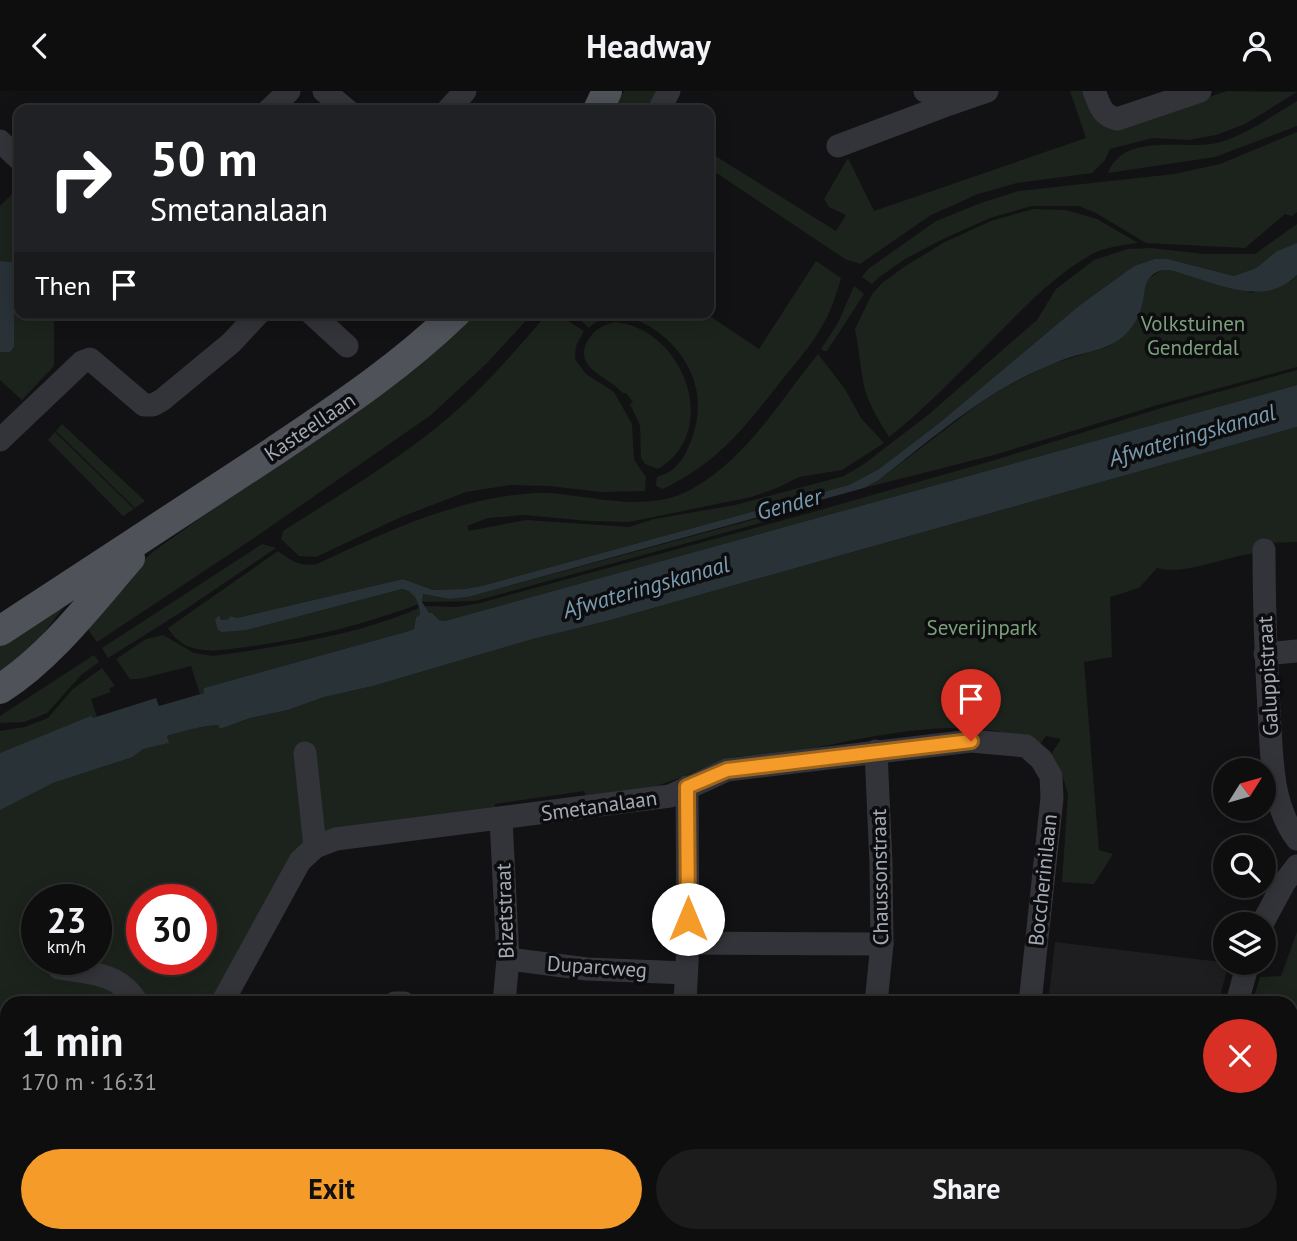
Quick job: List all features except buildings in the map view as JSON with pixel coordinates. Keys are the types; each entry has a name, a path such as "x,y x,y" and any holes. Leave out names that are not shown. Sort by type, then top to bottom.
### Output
{"main road":[{"name":"Kasteellaan","path":"0,631 369,387 421,347 450,319"},
{"name":"Kasteellaan","path":"0,689 24,674 156,530"}],"street":[{"path":"274,105 289,91"},
{"path":"324,91 341,105"},
{"path":"452,105 465,91"},
{"path":"925,91 952,103"},
{"path":"838,146 987,91"},
{"path":"1094,91 1102,111 1117,119 1200,91"},
{"path":"0,141 14,154"},
{"path":"0,440 82,362 90,359 144,405 153,405 232,343 253,319"},
{"path":"318,319 347,346"},
{"name":"Galuppistraat","path":"1264,550 1265,654 1275,785 1284,818 1297,839"},
{"path":"1265,654 1297,651"},
{"name":"Smetanalaan","path":"315,847 336,839 670,796 727,770 876,751 971,741 1026,746 1041,759"},
{"name":"Chaussonstraat","path":"876,751 882,944 877,996"},
{"path":"226,996 300,861 315,847 305,753"},
{"name":"Boccherinilaan","path":"1031,996 1052,799 1051,776 1041,759"},
{"path":"685,996 688,943 687,787"},
{"name":"Bizetstraat","path":"501,819 508,959 505,996"},
{"path":"1268,912 1297,866"},
{"path":"688,943 882,944"},
{"name":"Duparcweg","path":"508,959 587,969 686,973"},
{"path":"99,975 110,977 134,996"},
{"path":"1239,996 1245,975"}],"shaded area":[{"path":"1055,942 1213,961 1213,975 1226,975 1220,996 1049,996"}],"green space":[{"path":"624,91 660,91 653,105 617,105"},
{"path":"1070,91 1084,91 1095,116 1104,123 1119,128 1227,91 1297,92 1245,124 1216,135 1188,140 1153,138 1110,149 1105,160 1092,173 1017,183 978,194 931,215 860,264 845,259 714,171 714,155 836,231 846,215 829,207 824,199 848,158 874,211 1086,138"},
{"path":"1297,101 1297,126 1215,157 1108,173 1116,160 1128,151 1158,145 1221,142 1251,129"},
{"path":"1297,132 1297,212 1292,216 1285,214 1245,248 1146,243 1079,206 1032,206 990,218 945,238 905,259 872,284 862,277 868,269 936,221 981,203 1019,191 1174,174 1220,164"},
{"path":"14,192 14,262 0,261 0,206"},
{"path":"1033,209 1066,210 1097,219 1138,243 1092,254 1052,282 930,401 889,437 866,393 855,329 872,294 907,265 945,242 991,221"},
{"path":"1297,224 1297,243 1277,251 1256,268 1234,276 1168,259 1154,259 1134,266 1080,305 938,424 879,469 849,485 482,586 433,590 403,579 237,618 230,616 230,619 220,620 219,616 215,621 247,630 402,589 412,593 419,604 355,625 290,640 206,650 185,645 168,628 278,551 296,562 317,564 434,514 512,495 550,493 640,502 675,496 692,489 711,477 746,445 818,354 845,389 861,418 884,443 842,470 799,477 751,497 629,522 524,515 488,518 467,526 469,531 526,520 629,527 654,519 735,505 844,476 928,415 1037,320 1056,289 1094,260 1128,249 1151,248 1204,254 1255,254"},
{"path":"816,261 841,278 822,327 756,413 730,442 700,467 663,489 656,486 657,477 672,470 689,447 698,410 697,392 687,365 679,353 657,331 632,319 714,319 759,349"},
{"name":"Volkstuinen Genderdal","path":"1162,270 1252,293 1291,281 1297,275 1297,367 1161,404 994,455 864,488 879,480 980,403 1004,388 1048,365 1107,347 1118,340 1141,309 1149,278"},
{"path":"854,286 864,294 827,351 824,351 821,349 838,323"},
{"path":"14,319 54,319 54,366 22,400 0,380 0,352 10,352 14,346"},
{"path":"466,319 527,319 486,364 431,415 254,538 97,642 84,624 125,577 154,551 425,358"},
{"path":"543,319 565,319 584,331 576,346 575,359 586,374 614,392 632,424 634,460 646,477 645,491 602,492 510,485 466,492 401,517 316,557 299,556 281,539 283,531 429,434 462,406"},
{"path":"579,319 601,319 589,328"},
{"path":"615,322 639,328 660,342 676,361 686,383 691,407 688,431 678,452 658,469 645,464 641,458 640,425 630,404 633,402 626,393 594,371 585,358 584,350 591,336 600,328"},
{"path":"1297,370 1297,385 445,621 433,616 424,606 457,607 480,603 813,512"},
{"path":"62,424 145,501 135,508 56,431"},
{"name":"Severijnpark","path":"1297,427 1297,542 1266,543 1258,553 1194,567 1168,570 1157,568 1139,588 1110,597 1112,657 1084,662 1099,850 1113,854 1094,884 1062,882 1068,794 1062,774 1050,756 1061,739 1046,736 1039,745 1010,734 979,729 912,731 776,755 734,757 642,790 586,796 584,791 495,804 495,808 326,831 295,855 213,996 0,996 0,809 53,783 133,757 143,749 168,743 167,736 205,725 218,724 220,729 324,697 373,686"},
{"path":"55,432 134,509 123,516 48,440"},
{"path":"796,508 797,513 475,601 422,602 423,594 449,599 468,597"},
{"path":"262,544 276,548 108,658 102,648"},
{"path":"69,600 35,645 0,675 0,643"},
{"path":"419,608 420,616 416,617 414,629 409,631 204,688 205,693 200,694 191,666 130,679 116,659 146,639 163,635 194,653 213,656 344,633"},
{"path":"94,655 99,662 81,675 47,713 24,722 0,723 0,716"},
{"path":"102,668 115,686 109,688 111,692 91,699 97,717 0,753 0,731 25,727 48,718 73,689"},
{"path":"1297,932 1297,996 1254,996 1260,977 1281,976"}],"water":[{"path":"1297,243 1297,275 1284,285 1271,290 1242,291 1173,271 1157,272 1147,283 1143,304 1135,322 1120,339 1102,348 1052,364 984,400 879,480 864,488 468,597 449,599 423,594 422,602 429,613 445,621 1297,385 1297,427 373,686 324,697 220,729 218,725 212,725 173,734 167,736 169,743 143,749 133,757 53,783 0,810 0,753 91,716 93,718 156,698 159,706 204,693 204,688 409,631 414,629 416,617 420,615 416,599 402,589 247,630 218,630 215,620 219,615 221,620 229,619 230,616 237,618 403,579 433,590 482,586 849,485 879,469 938,424 1080,305 1134,266 1154,259 1168,259 1234,276 1256,268 1277,251"},
{"path":"0,261 14,262 14,347 10,352 0,352"}],"route":[{"path":"688,919 687,787 727,770 971,741"}],"water label":[{"name":"Afwateringskanaal","path":"1192,435"},
{"name":"Gender","path":"789,504"},
{"name":"Afwateringskanaal","path":"646,587"}]}
